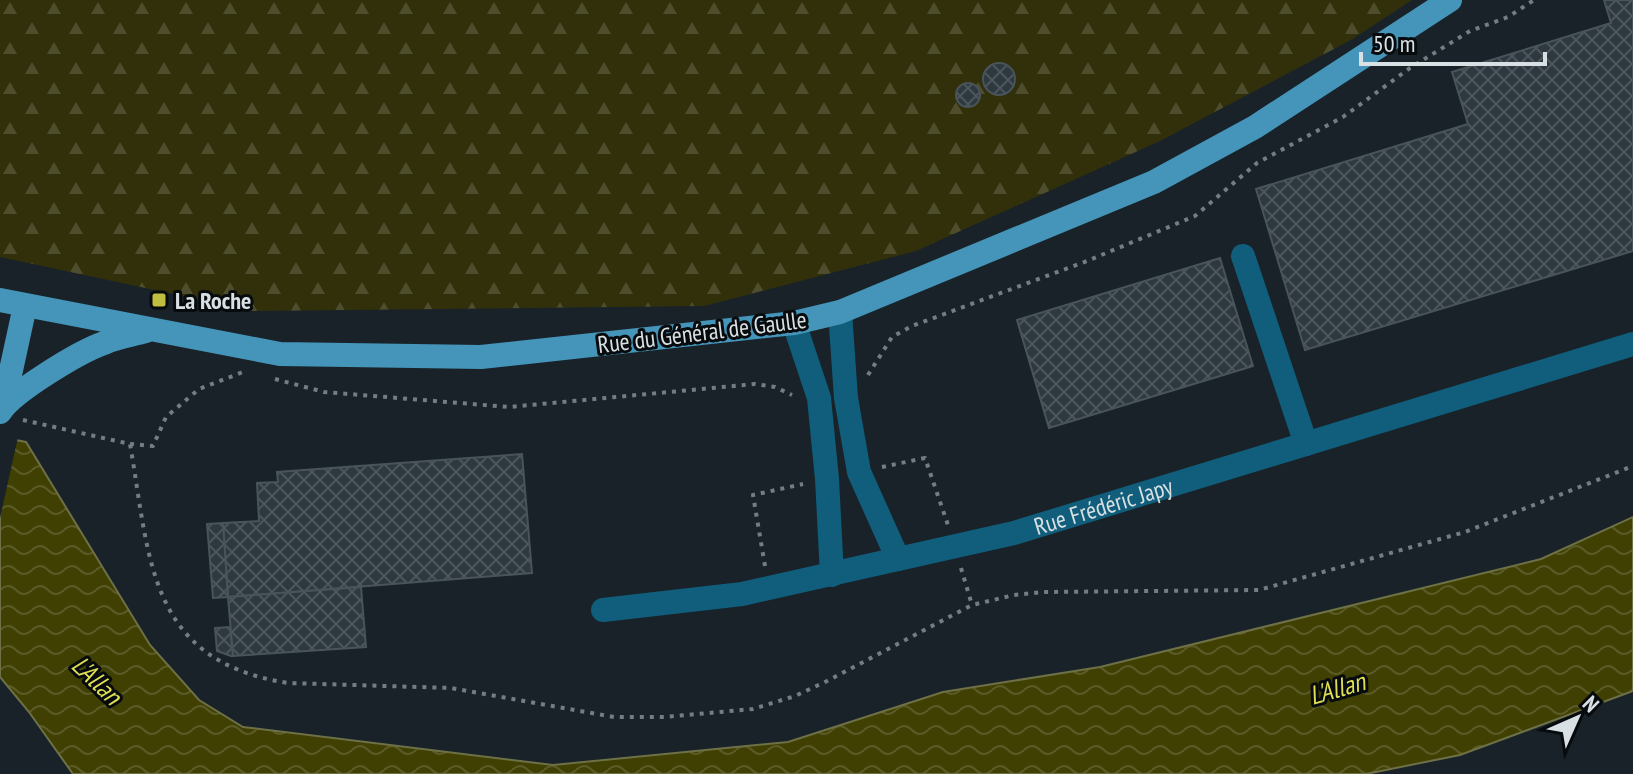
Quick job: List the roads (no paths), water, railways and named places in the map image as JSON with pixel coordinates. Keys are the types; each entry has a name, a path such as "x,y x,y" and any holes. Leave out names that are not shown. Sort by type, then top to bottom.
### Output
{"main road":[{"name":"Rue du Général de Gaulle","path":"0,300 280,354 481,357 794,323 840,312 1154,182 1255,127 1450,0"},
{"path":"1,407 25,306"},
{"path":"1,407 65,363 103,343 150,330"}],"street":[{"path":"1243,256 1306,444"},
{"path":"840,312 846,398 859,472 898,559"},
{"path":"794,323 819,398 832,575"},
{"name":"Rue Frédéric Japy","path":"603,610 742,594 1014,533 1633,344"}],"water":[{"name":"L'Allan","path":"0,437 26,442 150,645 199,700 243,727 553,765 788,742 943,692 1100,667 1541,559 1633,517 1633,691 1460,755 1366,774 73,774 0,677"}],"place":[{"name":"La Roche","path":"159,300"}]}
